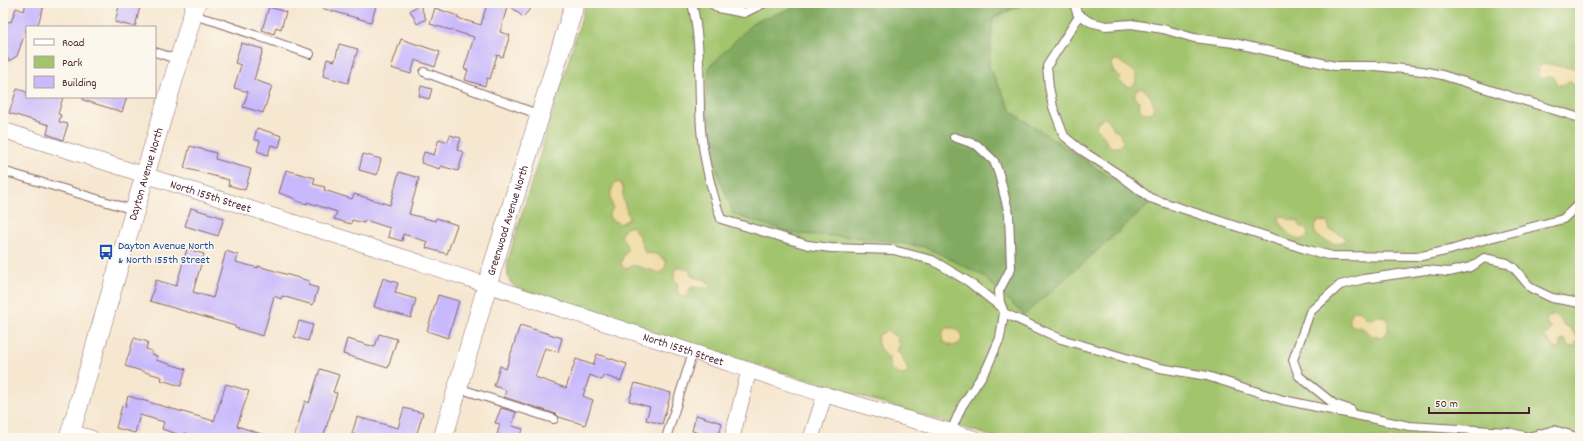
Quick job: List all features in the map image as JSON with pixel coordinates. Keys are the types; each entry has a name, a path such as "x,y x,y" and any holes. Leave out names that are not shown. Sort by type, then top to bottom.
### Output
{"street":[{"name":"Greenwood Avenue North","path":"443,438 488,285 575,3"},
{"name":"Dayton Avenue North","path":"70,435 193,7"},
{"name":"North 155th Street","path":"3,130 421,263 748,370 947,433 973,438"},
{"path":"732,438 748,370"},
{"path":"811,438 825,394"},
{"path":"70,435 91,438"}],"lane":[{"path":"692,3 699,42 701,130 709,173 721,218 808,245 831,248 893,250 932,260 969,282 1003,311 1061,339 1160,368 1207,376 1283,400 1409,426 1508,432 1528,437 1554,430 1580,438"},
{"path":"711,3 718,8 744,13 765,3"},
{"path":"1074,3 1077,13 1090,22 1106,26 1131,24 1157,28 1194,38 1234,44 1335,66 1375,66 1422,71 1580,118"},
{"path":"193,7 216,22 310,54"},
{"path":"1080,15 1047,66 1053,106 1064,136 1081,150 1150,198 1308,250 1332,256 1375,257 1417,257 1450,250 1563,219 1580,203"},
{"path":"156,52 179,60"},
{"path":"424,72 540,115"},
{"path":"947,433 962,406 987,368 1000,338 1003,311 999,291 1011,268 1009,214 999,174 994,161 977,145 954,137"},
{"path":"3,171 134,210"},
{"path":"1376,420 1334,404 1299,376 1293,360 1310,312 1340,286 1364,279 1426,270 1449,272 1471,267 1484,258 1506,264 1514,268 1531,288 1552,298 1580,303"},
{"path":"666,438 693,352"},
{"path":"458,388 554,419"}],"green space":[{"path":"586,3 1580,3 1580,438 997,438 525,294 515,288 508,277 508,260"},
{"path":"806,3 1026,3 993,18 989,67 1012,112 1150,204 1024,315 982,275 926,247 854,237 796,234 734,215 719,177 704,122 709,67 754,22"}],"sand":[{"path":"1114,60 1118,60 1136,73 1136,82 1131,87 1127,87 1119,81 1121,77 1114,73 1111,66"},
{"path":"1543,64 1575,68 1580,72 1580,86 1577,88 1574,87 1570,81 1562,85 1556,84 1554,77 1551,76 1542,79 1537,75 1539,67"},
{"path":"1141,88 1149,94 1152,101 1153,111 1148,113 1141,111 1139,106 1140,103 1135,97 1135,91"},
{"path":"1104,118 1109,121 1114,130 1121,136 1123,142 1120,146 1109,146 1103,135 1096,129 1097,122"},
{"path":"619,182 623,187 623,198 629,219 620,224 610,219 609,214 613,208 611,192 615,183"},
{"path":"1284,216 1290,220 1299,221 1300,226 1308,232 1307,237 1300,240 1290,235 1281,225 1279,218"},
{"path":"1321,221 1328,223 1330,230 1343,235 1345,238 1343,243 1336,244 1326,241 1316,235 1314,228 1317,222"},
{"path":"632,226 640,238 645,253 656,254 666,261 666,266 660,273 633,265 627,268 623,267 621,264 627,248 625,241 621,236 624,229"},
{"path":"676,268 688,269 693,277 706,280 710,286 708,288 691,287 688,296 682,297 677,290 678,284 674,278"},
{"path":"1359,310 1369,319 1378,316 1384,317 1388,324 1387,333 1383,336 1377,337 1371,335 1362,328 1351,325 1350,320 1353,311"},
{"path":"1554,315 1559,317 1564,325 1574,332 1578,339 1573,347 1567,346 1566,340 1563,339 1561,341 1561,348 1555,349 1545,337 1552,328 1547,325 1546,320"},
{"path":"946,328 955,328 962,334 962,339 959,344 952,346 944,342 942,334"},
{"path":"887,331 896,336 899,346 897,351 903,358 908,371 904,375 898,374 893,370 889,358 881,351 878,345 878,335"}],"building":[{"path":"26,3 45,3 37,26 26,26 17,56 9,61 3,50 6,36 3,35 3,31 6,21 11,22 16,8 24,11"},
{"path":"120,3 141,3 135,26 115,22"},
{"path":"315,3 377,3 371,22 314,6"},
{"path":"487,3 524,3 530,9 523,17 508,4 500,32 510,35 503,57 497,55 490,79 487,78 485,86 465,80 468,70 464,69 474,37 430,24 435,8 458,16 457,18 481,25"},
{"path":"420,5 426,19 417,24 410,10"},
{"path":"269,7 286,12 281,29 276,27 274,34 262,30"},
{"path":"401,39 440,52 435,67 415,60 411,74 391,68"},
{"path":"241,43 263,49 254,80 272,86 263,113 243,107 248,92 234,88 241,65 235,63"},
{"path":"339,44 358,49 348,83 323,76 327,59 335,61"},
{"path":"421,86 432,89 429,99 419,96"},
{"path":"17,89 26,92 26,98 63,98 58,114 61,115 59,122 68,124 63,140 47,134 49,125 9,113"},
{"path":"83,98 127,98 122,112 83,100"},
{"path":"257,128 282,136 279,147 271,145 268,155 257,151 260,141 254,139"},
{"path":"450,135 461,138 457,150 464,152 458,171 441,166 440,169 421,163 424,152 434,155 439,139 448,142"},
{"path":"190,146 216,153 215,159 251,169 245,190 228,185 229,180 184,168"},
{"path":"363,154 381,159 377,175 359,170"},
{"path":"286,170 315,178 313,184 325,187 324,190 352,199 354,194 390,205 399,172 419,178 409,214 435,221 436,218 457,225 447,254 426,248 428,242 403,234 402,241 388,237 390,228 365,220 364,223 352,220 351,224 334,219 337,212 307,202 307,204 296,201 296,199 279,193"},
{"path":"191,208 224,218 218,236 185,226"},
{"path":"187,249 204,254 193,292 213,298 226,251 238,255 236,262 258,268 258,266 309,281 308,285 318,288 313,305 282,296 281,299 274,296 263,336 235,328 235,326 150,301 156,280 176,286"},
{"path":"383,278 398,283 395,293 416,299 411,318 374,307"},
{"path":"438,295 459,301 448,338 427,331"},
{"path":"299,321 313,325 308,341 294,337"},
{"path":"520,325 562,338 558,352 545,348 535,377 566,388 576,359 593,365 597,354 627,364 621,381 603,375 602,380 590,375 583,396 593,400 585,425 504,397 506,390 494,386 500,366 506,369"},
{"path":"379,334 397,339 388,368 343,354 347,339 375,347"},
{"path":"134,338 148,342 146,349 152,351 151,354 157,356 156,360 186,369 181,386 161,380 162,377 125,366"},
{"path":"320,369 339,375 333,392 337,393 323,438 294,438 305,401 309,403"},
{"path":"635,383 671,393 662,424 646,420 650,407 629,401"},
{"path":"226,384 249,391 237,426 267,436 266,438 202,438 184,433 183,436 162,429 164,422 140,415 135,433 116,428 122,406 125,407 128,396 214,421"},
{"path":"404,408 423,413 417,433 422,435 421,438 367,438 352,434 357,417 398,428"},
{"path":"501,408 516,412 512,426 523,429 520,438 496,438 500,424 495,423"},
{"path":"696,415 722,423 718,438 697,438 699,433 692,431"}],"place":[{"name":"Dayton Avenue North & North 155th Street","path":"106,252"}]}
